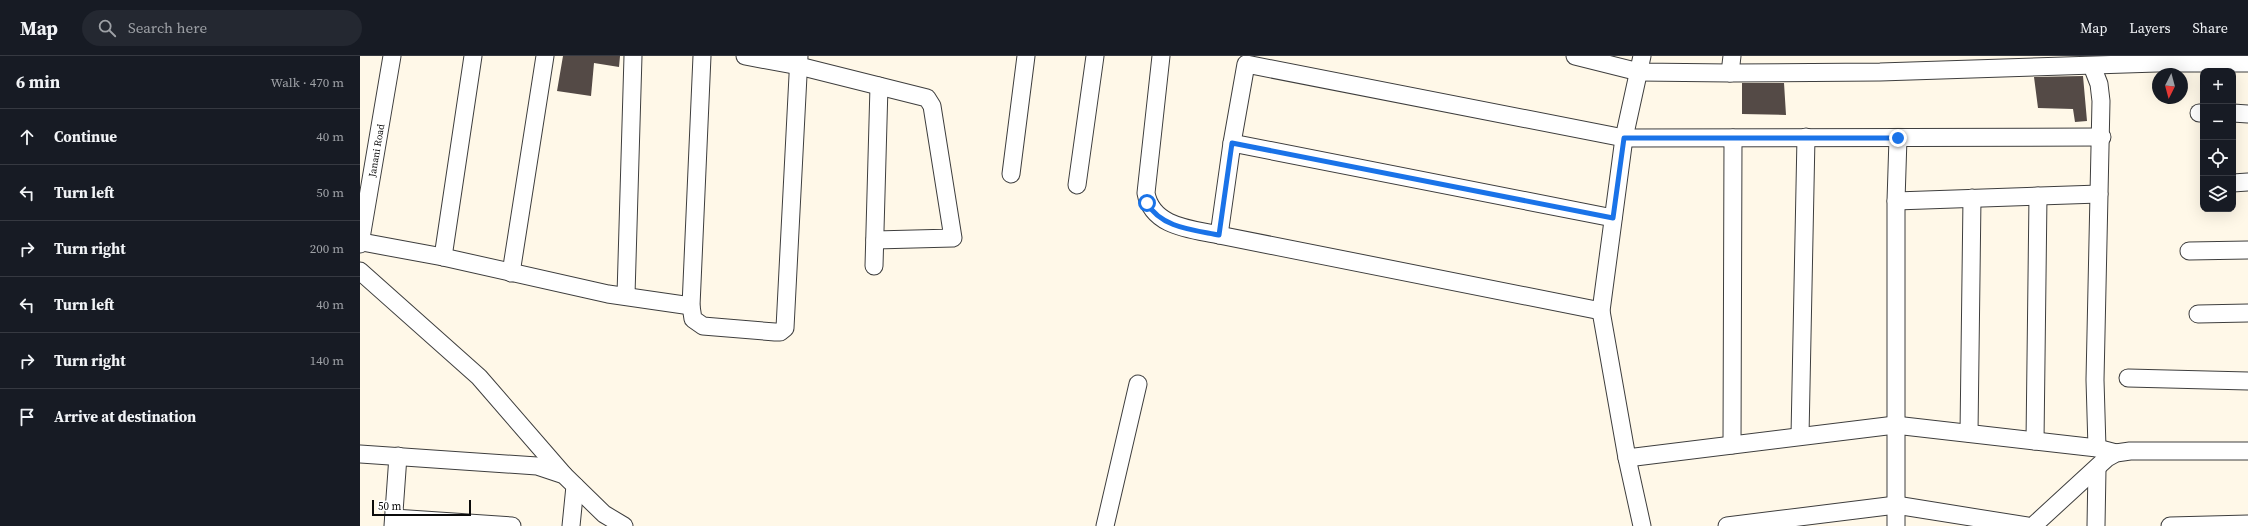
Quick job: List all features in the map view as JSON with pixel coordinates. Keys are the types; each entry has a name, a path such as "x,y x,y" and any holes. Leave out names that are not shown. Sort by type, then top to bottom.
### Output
{"street":[{"name":"Janani Road","path":"361,243 392,56"},
{"path":"443,257 474,56"},
{"path":"511,273 545,56"},
{"path":"626,295 633,56"},
{"path":"702,56 690,306 693,319 703,326 775,332 780,332 785,328 799,61"},
{"path":"745,56 799,61 879,86 926,98 932,106 953,238 875,240"},
{"path":"1011,174 1026,56"},
{"path":"1076,185 1095,56"},
{"path":"1160,56 1146,193 1147,203 1159,218 1171,224 1219,235 1600,311"},
{"path":"1575,56 1640,64 1993,62 2092,66 2248,63"},
{"path":"1219,235 1232,143 1246,64 1624,138 2102,137"},
{"path":"1640,64 1624,138 1600,311 1627,458 1642,526"},
{"path":"2092,66 2099,84 2102,137 2099,194 2096,380 2097,448"},
{"path":"874,266 879,86"},
{"path":"2236,113 2248,114"},
{"path":"1800,436 1806,137"},
{"path":"1732,138 1732,444"},
{"path":"1896,526 1896,201 1898,138"},
{"path":"1232,143 1613,218"},
{"path":"2236,183 2248,182"},
{"path":"1896,201 2099,194"},
{"path":"2035,441 2038,196"},
{"path":"1969,433 1972,198"},
{"path":"361,243 443,257 608,294 626,295 690,306"},
{"path":"2189,251 2248,250"},
{"path":"360,271 479,377 569,481 604,514 624,526"},
{"path":"2198,314 2248,313"},
{"path":"2128,378 2248,380"},
{"path":"1105,526 1138,384"},
{"path":"1627,458 1895,425 2097,448 2116,453"},
{"path":"2033,526 2097,469 2107,458 2116,453 2130,451 2248,451"},
{"path":"360,454 537,466 569,481"},
{"path":"398,456 393,522 512,526"},
{"path":"2096,526 2097,469"},
{"path":"569,481 571,526"},
{"path":"1727,526 1896,505 2027,526"},
{"path":"2170,526 2248,524"}],"building":[{"path":"563,56 620,56 619,67 594,63 591,96 557,91"},
{"path":"2083,76 2087,121 2075,122 2073,109 2038,108 2034,77"},
{"path":"1742,83 1784,83 1786,115 1742,114"}],"route":[{"path":"1147,203 1159,218 1171,224 1219,235 1232,143 1613,218 1624,138 1898,138"}]}
